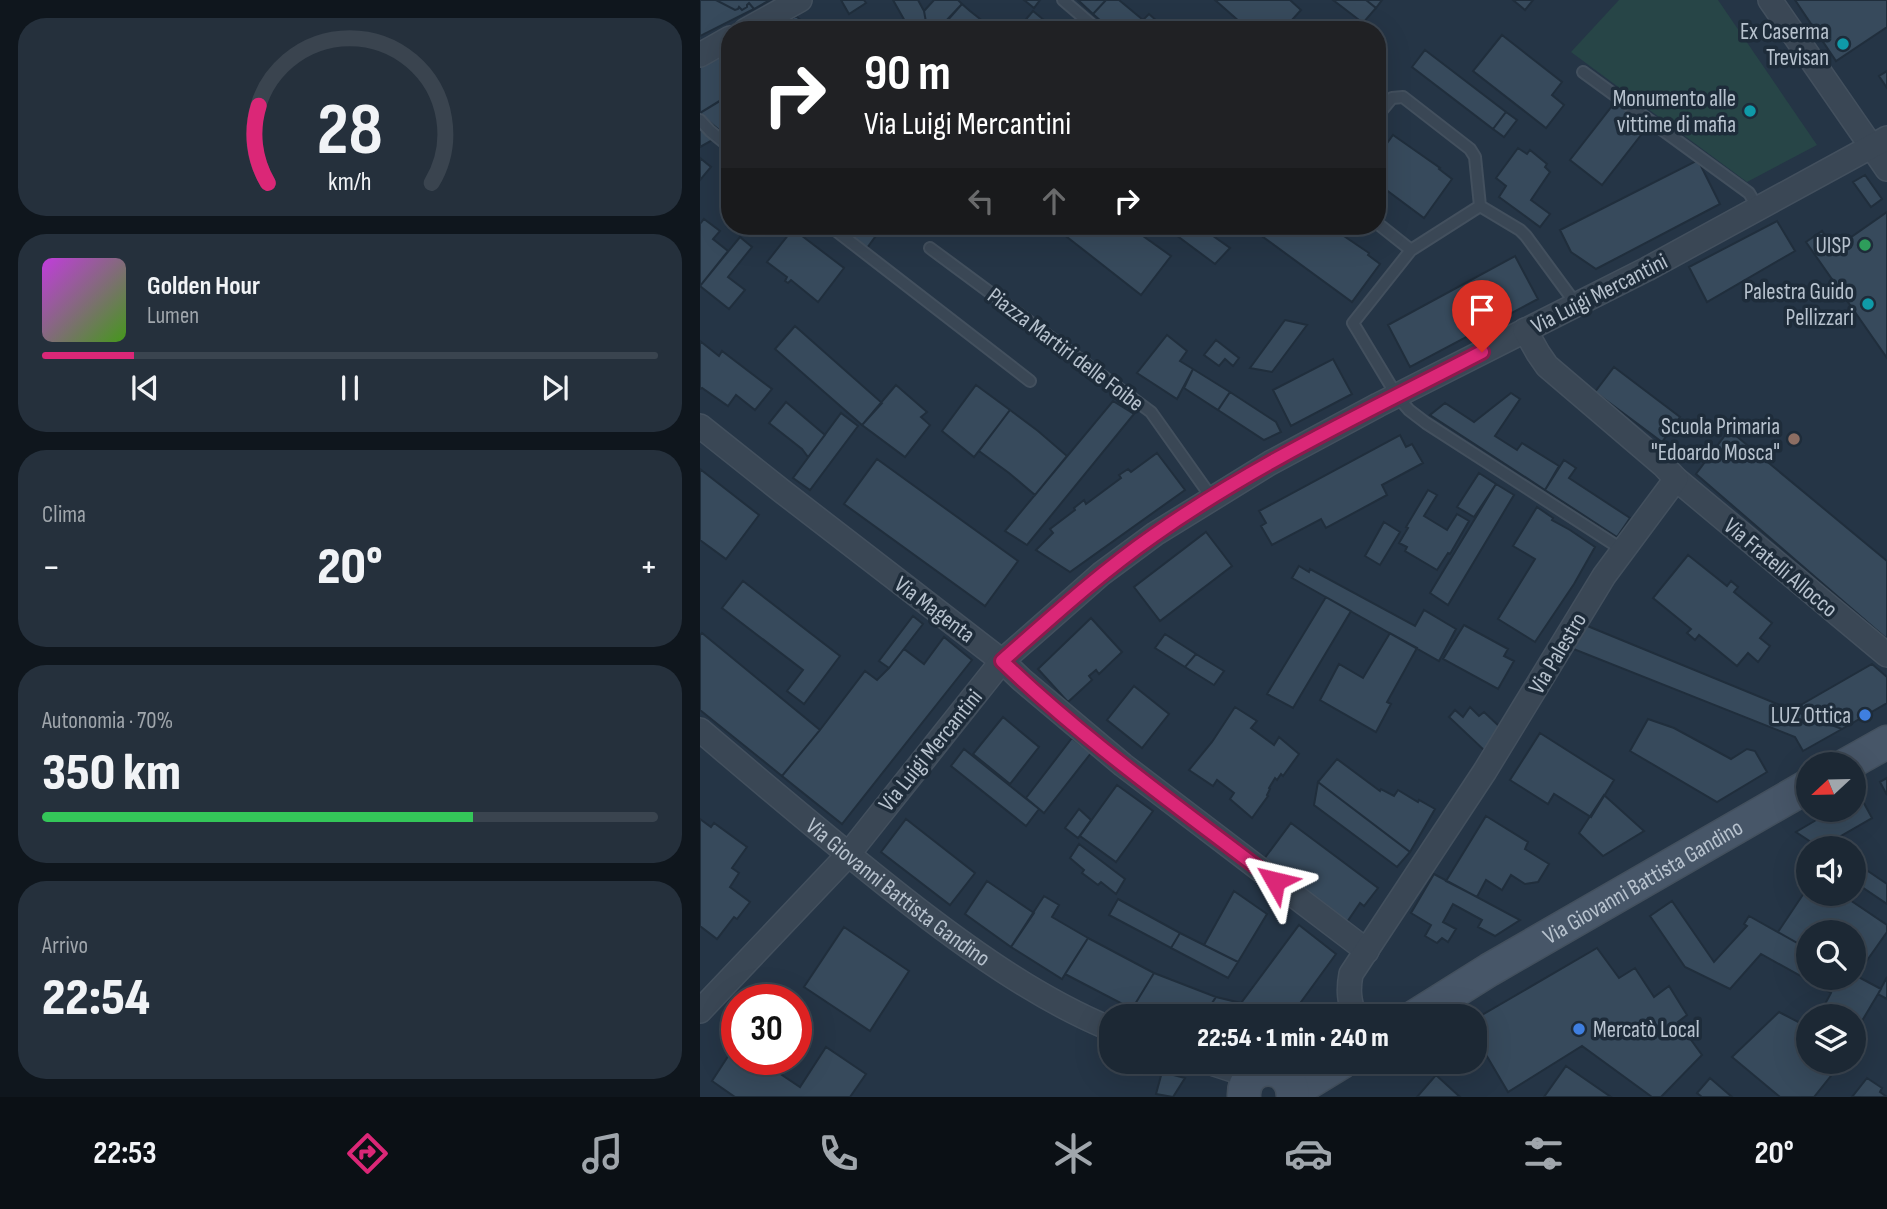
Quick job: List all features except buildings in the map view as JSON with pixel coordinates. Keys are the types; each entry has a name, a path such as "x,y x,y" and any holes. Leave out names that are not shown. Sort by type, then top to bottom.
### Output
{"main road":[{"path":"1866,754 1887,742"},
{"name":"Via Giovanni Battista Gandino","path":"1435,1004 1796,793"},
{"name":"Via Giovanni Battista Gandino","path":"1417,1004 1478,977"},
{"path":"1273,1082 1301,1074"}],"street":[{"path":"762,21 800,0"},
{"path":"1770,0 1879,142 1887,169"},
{"path":"700,55 721,43"},
{"name":"Via Luigi Mercantini","path":"700,1011 847,856 1002,661 1101,574 1155,534 1269,464 1647,269 1879,142"},
{"path":"1525,330 1548,366 1663,465 1675,479"},
{"name":"Via Magenta","path":"700,426 1002,661 1123,765 1367,951"},
{"name":"Via Palestro","path":"1350,1004 1351,974 1485,771 1604,576 1675,479"},
{"name":"Via Fratelli Allocco","path":"1675,479 1887,655"},
{"name":"Via Giovanni Battista Gandino","path":"700,730 847,856 946,931 1072,1012 1099,1024"},
{"path":"1247,1074 1273,1082"}],"lane":[{"path":"1063,0 1088,21"},
{"path":"1583,72 1749,193 1758,208"},
{"path":"1386,105 1392,98 1403,97 1470,149 1475,157 1480,206"},
{"path":"700,120 721,140"},
{"path":"1480,206 1411,250 1353,323 1397,396 1409,410 1623,550"},
{"path":"1480,206 1526,236 1576,304"},
{"path":"1386,230 1411,250"},
{"path":"842,235 1030,381"},
{"name":"Piazza Martiri delle Foibe","path":"930,248 1151,412 1212,498"}],"green space":[{"path":"1619,0 1718,0 1817,145 1747,182 1571,52"}],"place":[{"name":"Ex Caserma Trevisan","path":"1843,44"},
{"name":"Monumento alle vittime di mafia","path":"1750,111"},
{"name":"UISP","path":"1865,245"},
{"name":"Palestra Guido Pellizzari","path":"1868,304"},
{"name":"Scuola Primaria \"Edoardo Mosca\"","path":"1794,439"},
{"name":"LUZ Ottica","path":"1865,715"},
{"name":"Mercatò Local","path":"1579,1029"}],"route":[{"path":"1275,881 1123,765 1002,661 1101,574 1155,534 1269,464 1482,352"}]}
